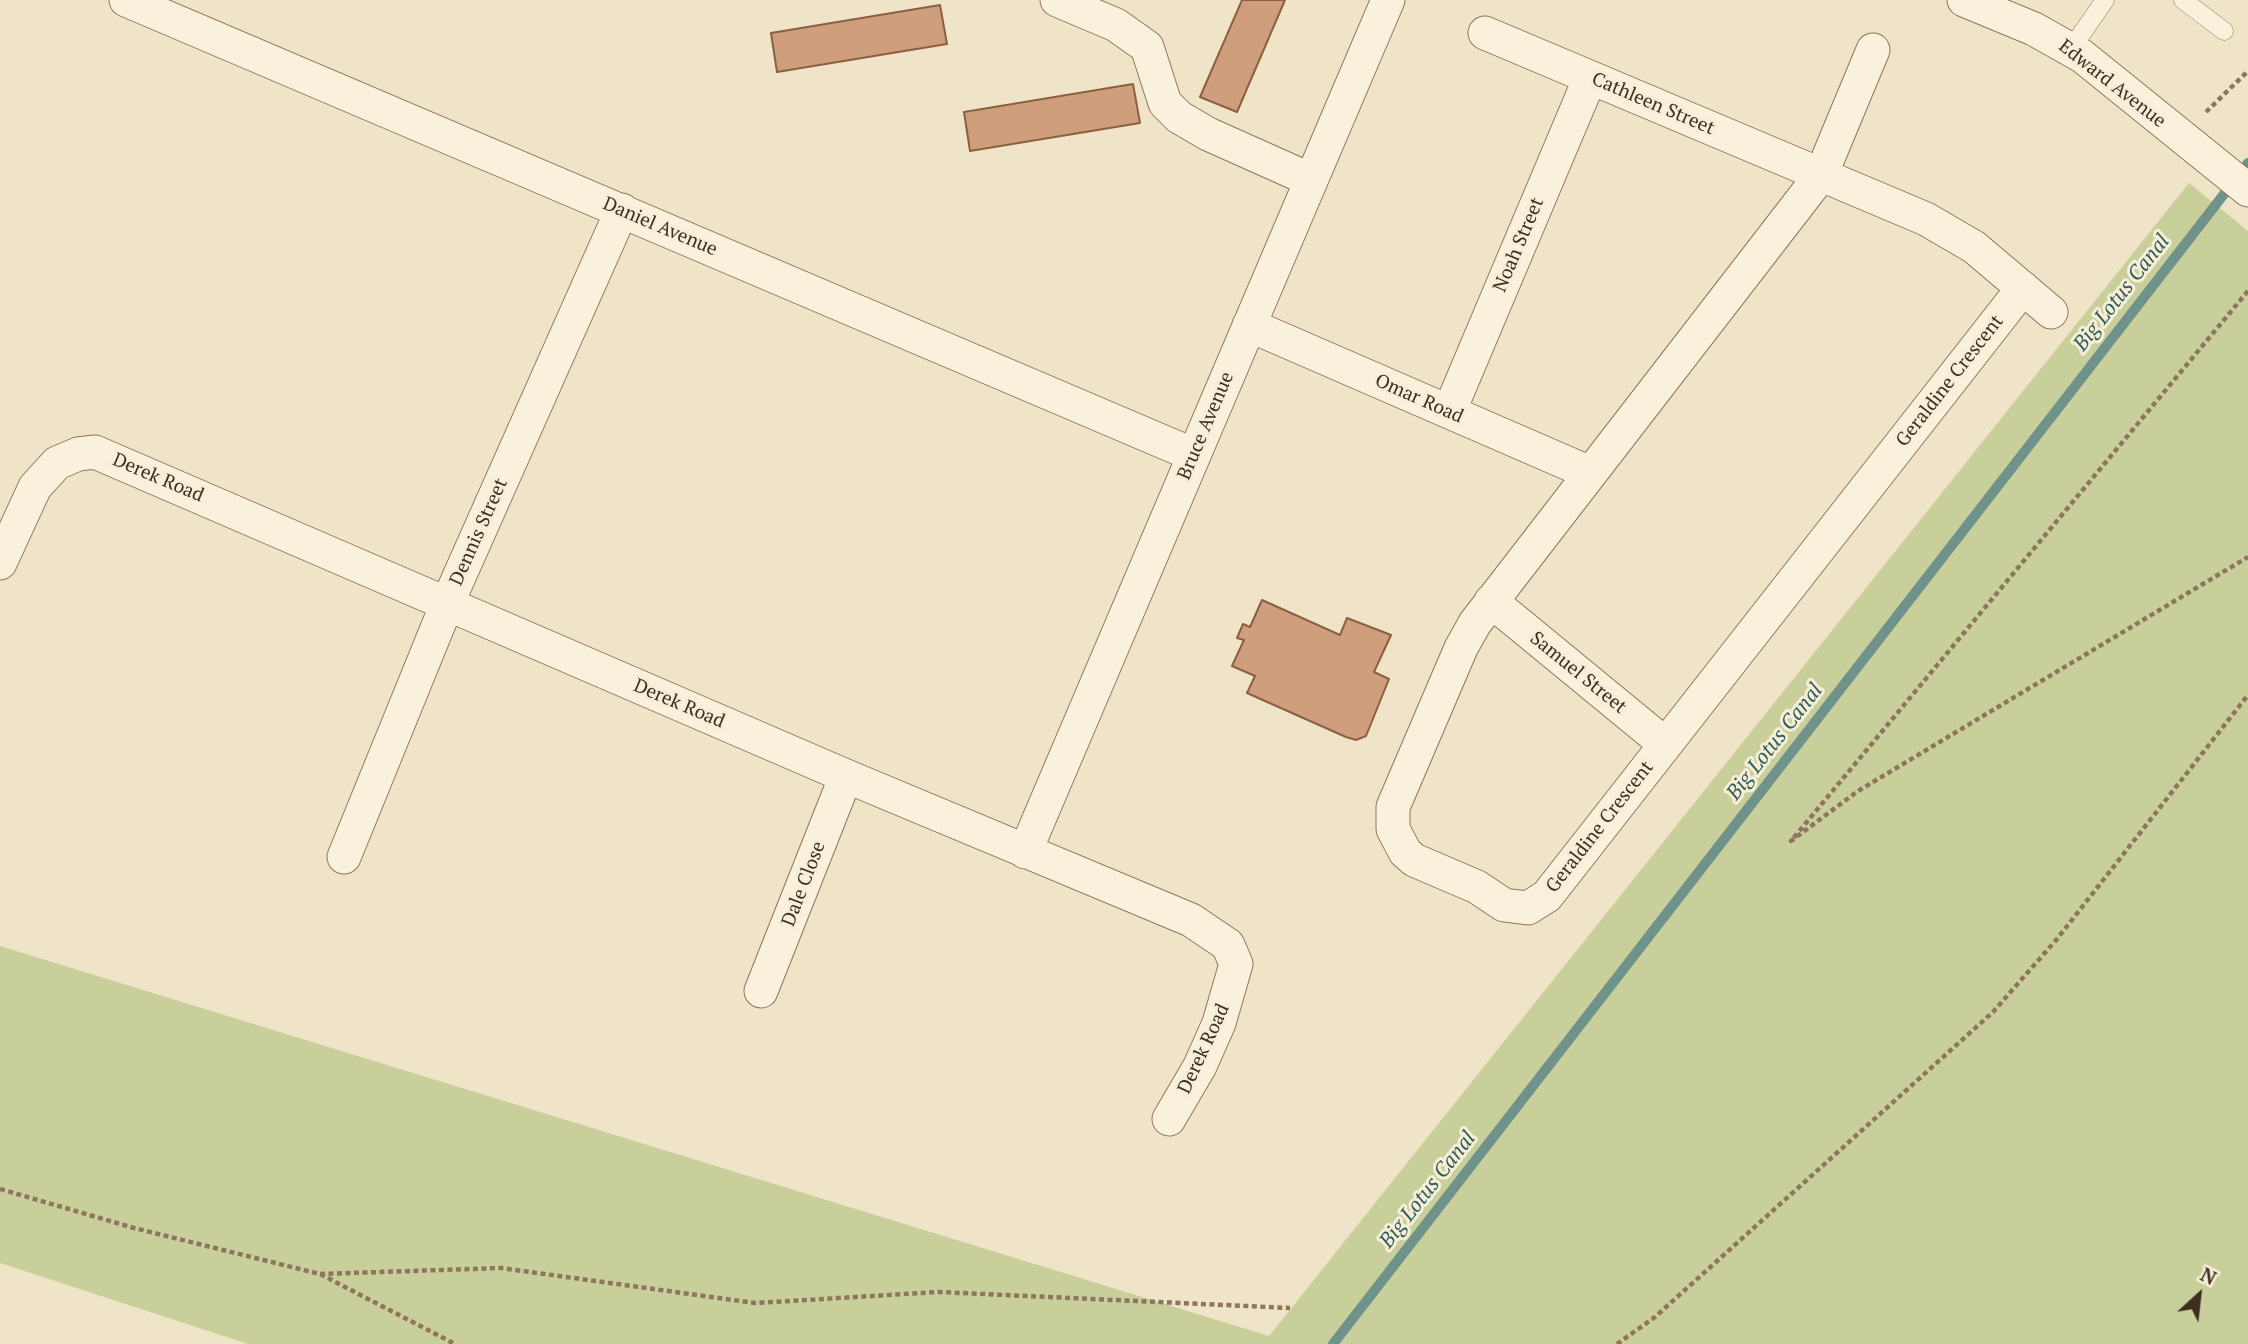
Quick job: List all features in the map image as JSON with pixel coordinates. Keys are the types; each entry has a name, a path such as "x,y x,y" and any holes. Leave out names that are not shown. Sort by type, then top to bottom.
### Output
{"street":[{"path":"1057,0 1116,25 1147,47 1165,103 1178,117 1311,180"},
{"name":"Bruce Avenue","path":"1025,852 1388,0"},
{"name":"Edward Avenue","path":"1964,0 2071,49 2248,190"},
{"name":"Daniel Avenue","path":"134,1 1194,455"},
{"name":"Cathleen Street","path":"1485,33 1821,175"},
{"name":"Geraldine Crescent","path":"1873,50 1821,175 1491,601 1461,648 1393,807 1392,829 1397,841 1414,860 1477,887 1504,905 1528,908 1539,903 2023,288"},
{"name":"Noah Street","path":"1448,412 1590,78"},
{"path":"1821,175 1951,231 2051,312"},
{"name":"Dennis Street","path":"344,857 447,604 622,210"},
{"name":"Omar Road","path":"1249,325 1590,473"},
{"name":"Derek Road","path":"0,563 36,487 57,463 78,454 95,452 846,776 1191,920 1211,930 1228,945 1236,964 1231,989 1200,1066 1169,1119"},
{"name":"Samuel Street","path":"1491,601 1665,744"},
{"name":"Dale Close","path":"761,991 846,776"}],"lane":[{"path":"2071,49 2105,0"},
{"path":"2183,0 2224,31"}],"path":[{"path":"2181,138 2248,71"},
{"path":"2248,291 1791,841 1858,791 2248,557"},
{"path":"1617,1344 1655,1317 1993,1012 2057,939 2248,695"},
{"path":"0,1189 134,1228 320,1274 455,1344"},
{"path":"320,1274 501,1268 755,1303 939,1292 1290,1308"}],"green space":[{"path":"2189,183 2248,231 2248,1344 248,1344 0,1263 0,946 1269,1336"}],"building":[{"path":"1242,0 1285,0 1237,112 1200,97"},
{"path":"940,5 947,44 777,72 771,33"},
{"path":"1133,84 1140,123 970,151 964,112"},
{"path":"1262,600 1340,635 1347,618 1391,635 1374,672 1389,679 1366,736 1356,740 1346,737 1247,693 1255,676 1232,666 1244,640 1237,638 1243,624 1250,627"}],"waterway":[{"name":"Big Lotus Canal","path":"1333,1344 2248,163"}]}
